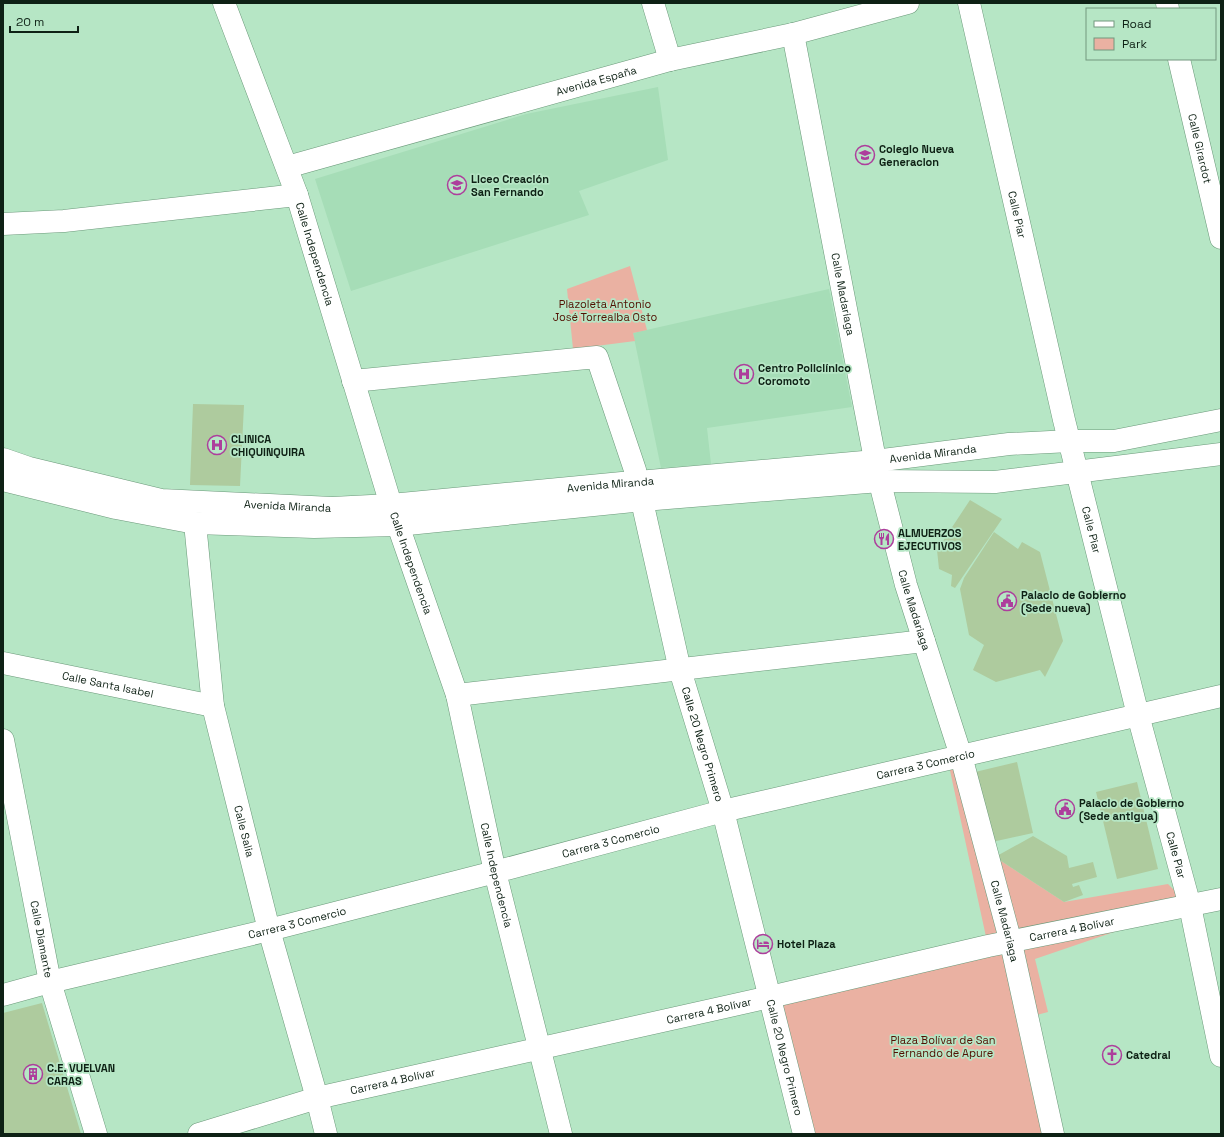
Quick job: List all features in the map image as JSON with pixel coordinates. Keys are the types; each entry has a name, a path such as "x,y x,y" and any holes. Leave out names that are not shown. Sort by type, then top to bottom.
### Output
{"street":[{"name":"Calle Independencia","path":"224,3 297,195 395,515 457,695 495,872 562,1134"},
{"path":"654,3 670,60"},
{"name":"Avenida España","path":"287,167 670,60 793,34 908,3"},
{"name":"Calle Piar","path":"969,3 1064,420 1138,715 1190,906 1221,1056"},
{"name":"Calle Madariaga","path":"793,34 877,471 906,584 961,756 1011,943 1053,1134"},
{"name":"Calle Girardot","path":"1180,60 1221,238"},
{"path":"3,224 64,221 297,195"},
{"name":"Calle 20 Negro Primero","path":"353,380 597,357 641,491 680,670 723,811 804,1134"},
{"name":"Avenida Miranda","path":"3,480 116,508 196,523 314,527 622,483 641,491 877,471 1009,444 1070,441 1114,441 1221,420"},
{"name":"Avenida Miranda","path":"877,471 995,482 1221,454"},
{"name":"Avenida Miranda","path":"3,459 28,468 161,500 332,508 395,515"},
{"name":"Calle Salia","path":"196,523 213,706 269,930 326,1134"},
{"path":"457,695 924,641"},
{"name":"Calle Santa Isabel","path":"3,663 213,706"},
{"name":"Carrera 3 Comercio","path":"3,995 50,982 269,930 723,811 1221,696"},
{"name":"Calle Diamante","path":"3,740 50,982 96,1134"},
{"name":"Carrera 4 Bolívar","path":"199,1134 317,1098 770,997 988,946 1011,943 1221,899"}],"shaded area":[{"name":"Liceo Creación San Fernando","path":"658,87 668,160 579,191 589,215 351,291 315,179 526,114"},
{"name":"Centro Policlínico Coromoto","path":"829,289 852,407 707,428 711,464 661,468 633,333"}],"green space":[{"name":"Plazoleta Antonio José Torrealba Osto","path":"630,266 647,330 633,333 635,341 573,349 567,289"},
{"name":"Plaza Bolívar de San Fernando de Apure","path":"968,761 995,857 1064,902 1168,884 1190,906 1035,959 1048,1012 1029,1017 1053,1134 804,1134 770,997 988,946 949,766"}],"building":[{"name":"CLINICA CHIQUINQUIRA","path":"193,404 244,405 240,486 190,485"},
{"path":"970,500 1002,519 955,588 951,586 952,575 939,569 937,550"},
{"path":"994,532 1018,549 1022,542 1040,552 1063,641 1045,677 1040,670 996,682 973,670 984,645 969,635 960,589 964,578"},
{"path":"1017,762 1033,833 992,842 975,772"},
{"path":"1137,782 1158,869 1117,879 1096,792"},
{"path":"1033,836 1067,856 1069,868 1093,862 1097,877 1072,884 1073,887 1079,885 1083,895 1064,902 995,857"},
{"name":"C.E. VUELVAN CARAS","path":"42,1003 81,1134 3,1134 3,1013"}],"place":[{"name":"Colegio Nueva Generacion","path":"865,155"},
{"name":"Liceo Creación San Fernando","path":"457,185"},
{"name":"Centro Policlínico Coromoto","path":"744,374"},
{"name":"CLINICA CHIQUINQUIRA","path":"217,445"},
{"name":"ALMUERZOS EJECUTIVOS","path":"884,539"},
{"name":"Palacio de Gobierno (Sede nueva)","path":"1007,601"},
{"name":"Palacio de Gobierno (Sede antigua)","path":"1065,809"},
{"name":"Hotel Plaza","path":"763,944"},
{"name":"Catedral","path":"1112,1055"},
{"name":"C.E. VUELVAN CARAS","path":"33,1074"}]}
